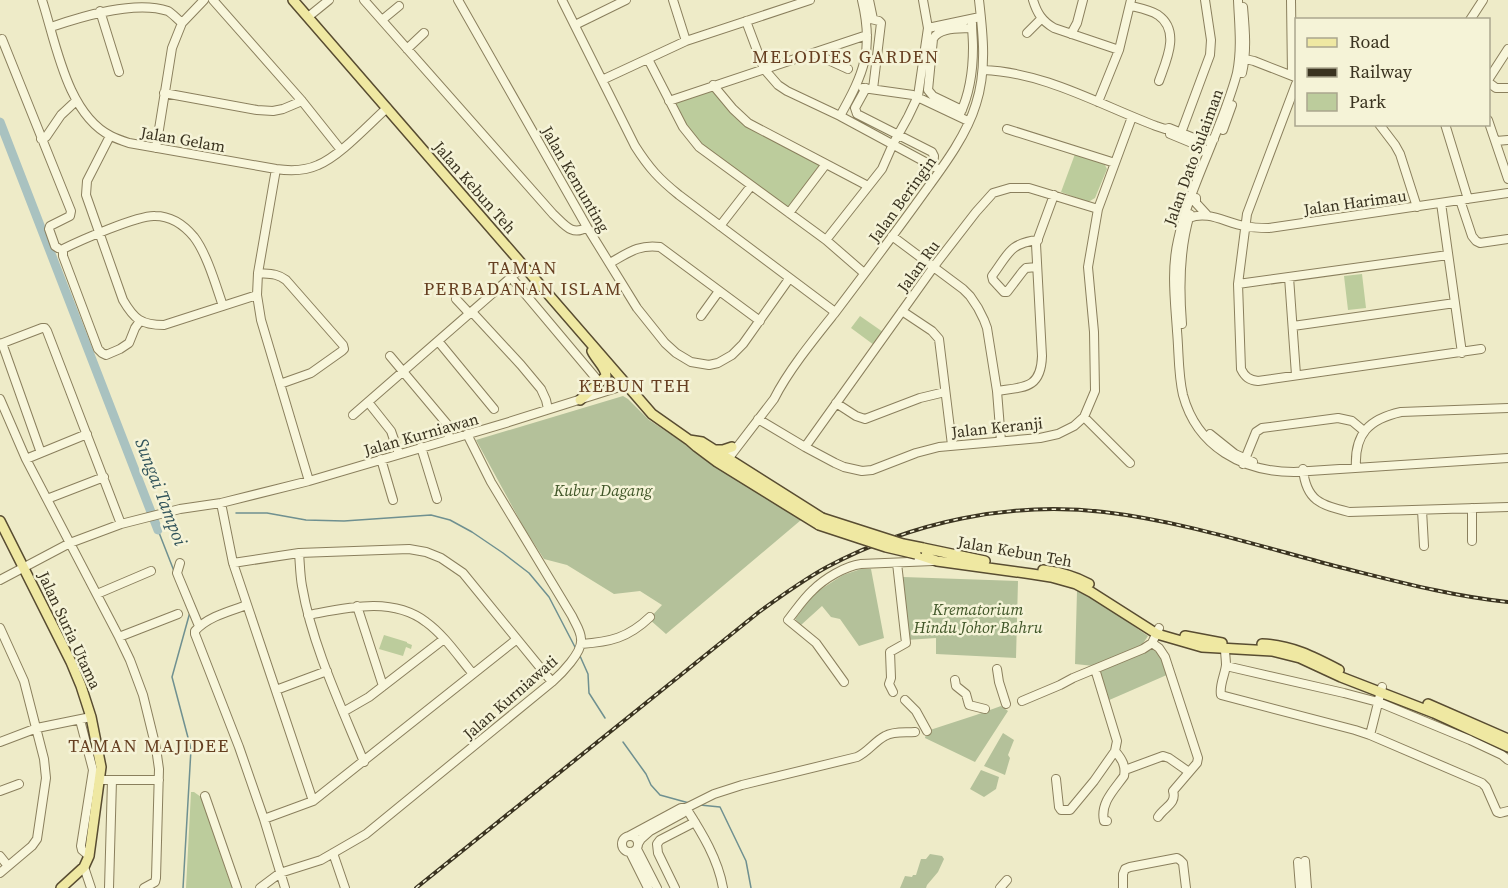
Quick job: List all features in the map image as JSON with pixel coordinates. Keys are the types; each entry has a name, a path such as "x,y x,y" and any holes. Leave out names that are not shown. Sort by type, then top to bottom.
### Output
{"main road":[{"name":"Jalan Kebun Teh","path":"293,0 652,414 689,440 702,442 712,454 740,476 821,522 886,547 1054,571 1076,577 1158,631 1217,643 1275,645 1291,648 1342,671 1380,694 1437,708 1508,739"},
{"path":"580,400 600,383 606,374 593,353 591,343"},
{"path":"712,454 734,449 734,455 729,460 740,476"},
{"name":"Jalan Kebun Teh","path":"712,454 729,460 821,522"},
{"name":"Jalan Suria Utama","path":"0,522 81,686 91,717 101,767 89,856 84,867 61,888"},
{"name":"Jalan Kebun Teh","path":"919,551 937,561 1057,578 1076,584 1158,631 1202,647 1272,651 1300,658 1380,694 1434,713 1508,747"}],"street":[{"name":"Jalan Gelam","path":"42,0 64,72 76,101 95,124 110,136 129,142 276,169 302,169 318,165 341,150 387,108"},
{"path":"156,148 172,48 182,23 204,0"},
{"path":"213,0 302,101 341,150"},
{"path":"308,17 329,0"},
{"path":"364,0 570,231 578,231 587,227"},
{"name":"Jalan Kemunting","path":"458,0 587,227 637,308 676,353 691,362 709,365 732,356 789,279"},
{"path":"562,0 635,146 649,168 663,183 835,312"},
{"path":"575,25 623,0"},
{"path":"673,0 686,41"},
{"path":"602,80 686,41 810,0"},
{"path":"862,0 870,19"},
{"path":"840,116 857,87 866,56 870,19 869,0"},
{"path":"825,240 882,168 918,96 928,28 922,0"},
{"name":"Jalan Beringin","path":"734,449 774,399 835,312 892,237 937,168 956,145 976,103 983,70 977,18 979,0"},
{"path":"1033,0 1041,19 1054,28 1119,50"},
{"path":"1071,34 1077,23 1083,0"},
{"path":"1181,133 1210,55 1211,40 1205,0"},
{"name":"Jalan Dato Sulaiman","path":"1238,0 1242,58 1214,140 1187,206 1175,254 1174,294 1181,383 1186,402 1197,426 1217,448 1227,455 1244,461 1287,468 1508,458"},
{"name":"Jalan Dato Sulaiman","path":"1243,0 1245,27 1241,77 1189,218 1180,269 1184,363 1189,397 1196,416 1211,435 1244,461"},
{"path":"1242,58 1294,76 1291,0"},
{"path":"1471,18 1483,0"},
{"path":"51,27 131,3 168,11 182,23"},
{"path":"1098,102 1119,50 1131,3 1156,14 1167,23 1171,38 1170,51 1159,81"},
{"path":"382,20 399,6"},
{"path":"100,11 119,72"},
{"path":"928,28 977,18"},
{"path":"961,113 971,83 972,28 977,18"},
{"path":"870,19 881,21 881,23 869,89 855,111 933,153 937,168"},
{"path":"1028,33 1041,19"},
{"path":"746,21 764,69 778,85 937,168"},
{"path":"969,121 928,90 935,34 941,31 972,28"},
{"path":"407,49 424,33"},
{"path":"669,101 867,35"},
{"path":"2,39 71,211 70,216 50,226 49,230 58,248"},
{"path":"1490,78 1508,49"},
{"path":"813,53 848,69"},
{"path":"648,59 683,127 699,147 825,240 864,273"},
{"path":"983,70 1004,71 1042,81 1165,129 1169,128 1204,141 1214,140"},
{"path":"1490,83 1496,88 1508,88"},
{"path":"713,85 748,123 868,186"},
{"path":"857,87 918,96 961,113"},
{"path":"1295,87 1246,214 1238,284 1241,369 1244,375 1250,380 1258,381 1481,349"},
{"path":"164,93 273,111 302,101"},
{"path":"41,139 46,137 61,115 76,101"},
{"path":"1130,463 1084,417 1095,391 1094,332 1088,267 1098,209 1132,117"},
{"path":"1490,125 1508,179"},
{"path":"1381,126 1400,154 1417,207"},
{"path":"1446,126 1472,236 1480,243 1507,240"},
{"path":"1007,129 1115,163"},
{"path":"1165,129 1203,148 1207,155"},
{"path":"110,136 87,180 86,195 123,300 136,319 150,325 164,325 257,295"},
{"path":"1497,141 1508,140"},
{"path":"789,213 826,164"},
{"path":"276,169 258,273 257,295 261,320 309,481"},
{"path":"720,226 751,186"},
{"name":"Jalan Ru","path":"805,447 933,267 993,193 1010,188 1029,188 1098,209"},
{"name":"Jalan Harimau","path":"1189,218 1207,215 1245,226 1275,227 1508,194"},
{"path":"997,391 1030,385 1040,374 1042,356 1036,244 1053,195"},
{"path":"1196,198 1207,215"},
{"path":"1441,203 1462,352"},
{"path":"140,321 129,343 106,355 102,353 98,349 62,252 63,249 143,217 153,215 167,217 180,224 194,237 201,249 223,306"},
{"path":"892,237 963,289 970,296 984,320 997,391 1001,441"},
{"path":"1037,267 1026,268 1007,292 1004,292 993,280 993,276 1013,248 1025,242 1038,240"},
{"path":"610,263 639,248 660,247 760,321"},
{"path":"1238,284 1448,255"},
{"path":"353,415 524,266"},
{"path":"258,273 273,274 286,280 343,345 344,349 311,373 280,384"},
{"path":"511,277 600,383"},
{"path":"1289,277 1296,375"},
{"path":"701,315 719,291"},
{"path":"456,299 521,365 541,389 548,409"},
{"path":"1293,326 1455,303"},
{"path":"902,312 932,331 939,339 952,445"},
{"path":"41,453 1,343 45,328 122,524"},
{"path":"438,341 495,409"},
{"path":"390,356 447,424 449,439"},
{"name":"Jalan Kurniawan","path":"0,580 70,543 132,520 192,507 222,506 626,385"},
{"name":"Jalan Beringin","path":"729,460 734,449 770,397 779,390"},
{"path":"836,403 865,419 920,398 945,392"},
{"path":"0,399 26,459 119,637 143,695 159,769 156,878 152,885 144,888"},
{"path":"368,402 391,431 399,454"},
{"path":"1356,466 1357,446 1364,431 1380,420 1401,412 1508,408"},
{"name":"Jalan Keranji","path":"759,419 844,467 862,471 872,470 916,453 952,445 1040,438 1058,434 1074,426 1084,417"},
{"path":"1244,461 1256,432 1262,428 1338,418 1352,421 1364,431"},
{"path":"26,459 87,434"},
{"path":"467,434 490,482 572,616 582,639 580,645 601,643 622,637 640,626 650,616"},
{"path":"421,447 437,499"},
{"name":"Jalan Dato Sulaiman","path":"1356,466 1508,453"},
{"path":"381,459 393,500"},
{"path":"1303,469 1305,483 1315,499 1349,512 1508,507"},
{"path":"47,499 104,477"},
{"path":"222,506 233,563 313,801"},
{"path":"1472,508 1472,541"},
{"path":"1422,510 1424,546"},
{"path":"233,563 299,553 409,549 426,552 441,558 463,573 552,682"},
{"path":"299,553 308,615 327,671 364,762"},
{"path":"844,682 816,644 788,620 813,590 843,570 861,564 937,561"},
{"path":"180,562 178,578 264,819 285,888"},
{"path":"893,692 889,683 891,678 890,652 906,643 897,563"},
{"path":"97,594 151,571"},
{"path":"197,629 221,614 247,605"},
{"path":"308,615 357,606 381,606 406,611 425,621 444,639 473,674"},
{"path":"357,606 383,687"},
{"path":"119,637 178,614"},
{"path":"1022,701 1143,649 1152,643 1158,631"},
{"path":"0,873 32,846 37,838 46,778 37,728 24,681 1,633"},
{"path":"344,712 383,687 444,639"},
{"path":"264,819 313,801 518,639"},
{"path":"1152,643 1165,657 1197,753 1197,763 1173,791 1172,803 1161,811 1158,817"},
{"name":"Jalan Kurniawati","path":"260,888 280,873 321,860 366,834 552,682 573,659 580,645"},
{"path":"1225,649 1226,666 1220,694 1222,696 1370,735 1482,783 1497,812 1508,811"},
{"path":"1226,666 1344,693 1380,694 1508,760"},
{"path":"997,669 1001,692 1006,704"},
{"path":"1056,779 1059,807 1061,810 1070,810 1115,751 1117,741 1095,669"},
{"path":"276,690 327,671"},
{"path":"956,680 956,686 966,694 969,705 985,710"},
{"path":"1370,735 1380,694"},
{"path":"905,700 916,711 927,731"},
{"path":"0,742 37,728 91,717"},
{"path":"80,720 93,770 81,846 89,856"},
{"path":"691,805 683,813 645,834 635,848 625,850 622,843 624,838 681,808 714,794 862,755 883,736 915,732"},
{"path":"1107,822 1104,821 1103,807 1124,776 1125,770 1123,760 1115,751"},
{"path":"1125,770 1162,756 1169,758 1189,772"},
{"path":"100,780 159,780"},
{"path":"109,888 112,780"},
{"path":"0,791 19,784"},
{"path":"205,796 237,888"},
{"path":"691,805 695,822 720,870 723,888"},
{"path":"675,888 658,853 657,844 660,840 695,822"},
{"path":"629,836 637,839 635,848 648,888"},
{"path":"635,848 657,888"},
{"path":"333,853 345,888"},
{"path":"0,856 8,866"},
{"path":"1123,888 1125,869 1177,858 1183,863 1186,888"},
{"path":"1300,888 1301,861 1307,888"},
{"path":"84,867 91,888"},
{"path":"1000,888 1008,880"}],"green space":[{"path":"711,89 751,126 821,166 789,208 700,145 687,127 676,103"},
{"path":"1075,154 1104,163 1107,169 1095,198 1088,202 1061,192"},
{"path":"1362,274 1366,308 1348,310 1344,276"},
{"path":"860,316 883,332 874,345 851,328"},
{"name":"Kubur Dagang","path":"623,396 649,420 801,520 666,634 649,619 662,605 640,591 614,594 567,565 544,559 524,528 476,440"},
{"path":"861,569 871,569 884,638 859,646 840,619 831,617 822,606 801,625 795,619 815,593 843,575"},
{"name":"Krematorium Hindu Johor Bahru","path":"903,577 1018,581 1016,658 936,654 936,638 907,640"},
{"path":"1077,591 1086,593 1148,636 1140,648 1094,666 1075,664"},
{"path":"384,635 407,642 412,645 411,649 406,647 403,656 379,649"},
{"path":"1151,649 1160,650 1169,674 1107,701 1097,673"},
{"path":"1001,706 1008,711 975,762 925,738 930,730"},
{"path":"1003,733 1014,740 1008,755 1010,758 1005,775 984,766"},
{"path":"981,770 999,777 996,789 984,797 970,789"},
{"path":"191,792 201,797 232,888 186,888"},
{"path":"930,854 942,856 944,859 926,888 900,888 905,876 916,875 921,859 926,859"}],"waterway":[{"name":"Sungai Tampoi","path":"0,122 158,530"},
{"path":"236,513 267,513 306,520 344,521 431,515 450,520 472,532 529,573 549,597 576,649"},
{"name":"Sungai Tampoi","path":"158,530 174,571"},
{"name":"Sungai Tampoi","path":"183,888 191,749 172,677 190,612"},
{"path":"580,656 588,674 589,693 605,718"},
{"path":"623,742 660,795 689,803"},
{"path":"700,805 720,807 746,861 751,888"}],"railway":[{"path":"416,888 784,594 818,572 859,551 927,527 962,518 997,513 1068,509 1104,512 1162,521 1421,587 1508,602"}],"district":[{"name":"MELODIES GARDEN","path":"846,57"},
{"name":"TAMAN PERBADANAN ISLAM","path":"523,278"},
{"name":"KEBUN TEH","path":"635,386"},
{"name":"TAMAN MAJIDEE","path":"149,746"}]}
